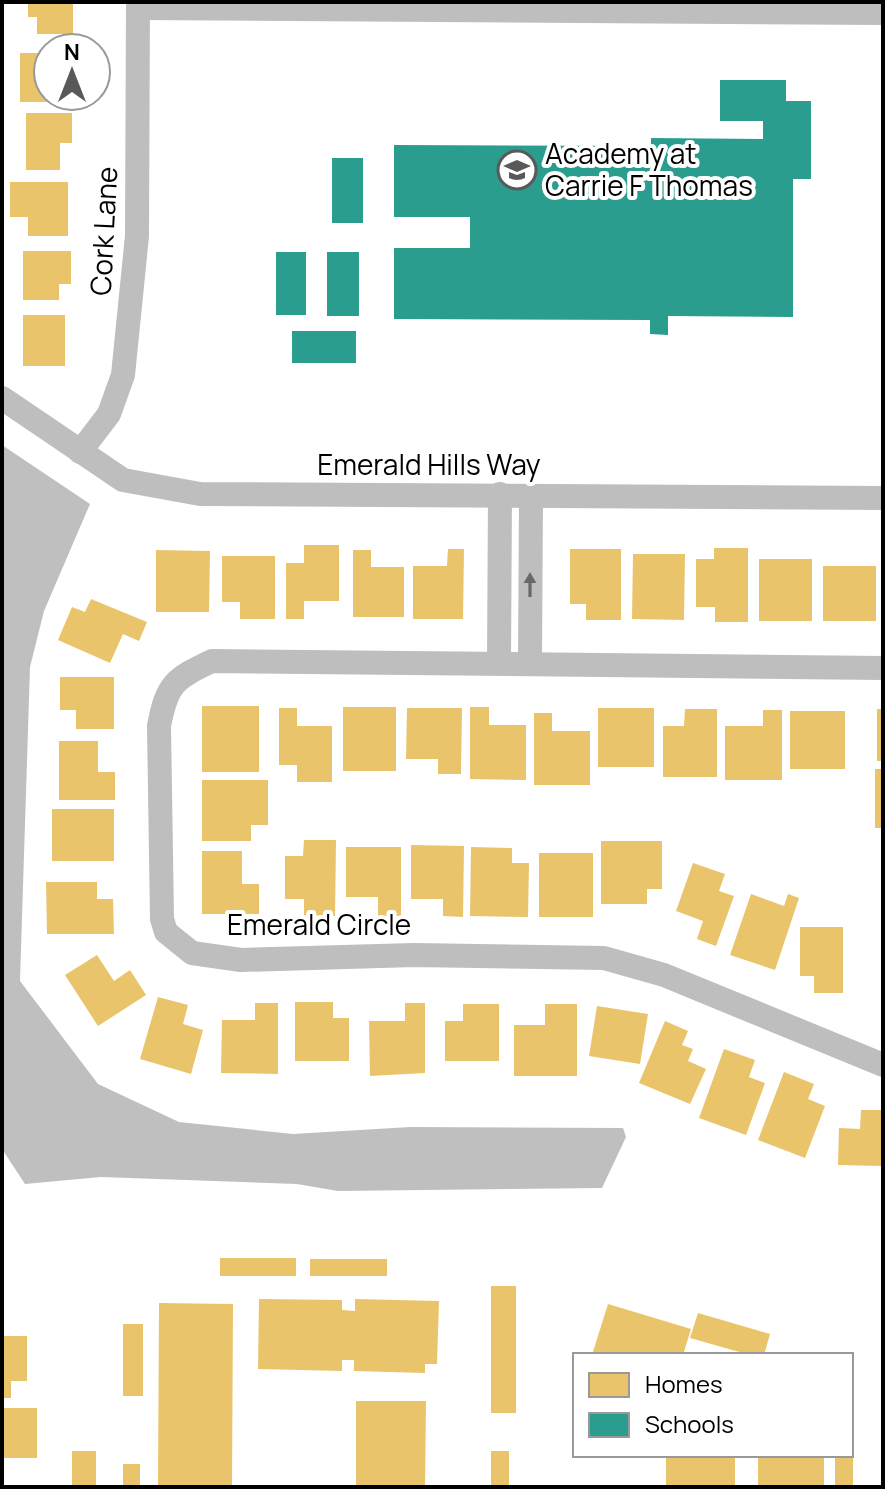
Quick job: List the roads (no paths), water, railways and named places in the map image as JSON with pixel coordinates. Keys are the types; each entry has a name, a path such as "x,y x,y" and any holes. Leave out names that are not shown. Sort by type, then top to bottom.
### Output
{"street":[{"path":"138,5 883,13"},
{"name":"Cork Lane","path":"80,452 109,414 123,375 137,236 138,5"},
{"name":"Emerald Hills Way","path":"2,398 123,480 200,494 883,498"},
{"path":"499,663 500,494"},
{"path":"530,663 531,495"},
{"name":"Emerald Circle","path":"883,668 212,661 181,675 165,698 159,726 161,904 166,932 192,953 241,960 414,955 604,958 664,975 883,1065"}],"place":[{"name":"Academy at Carrie F Thomas","path":"517,170"}]}
